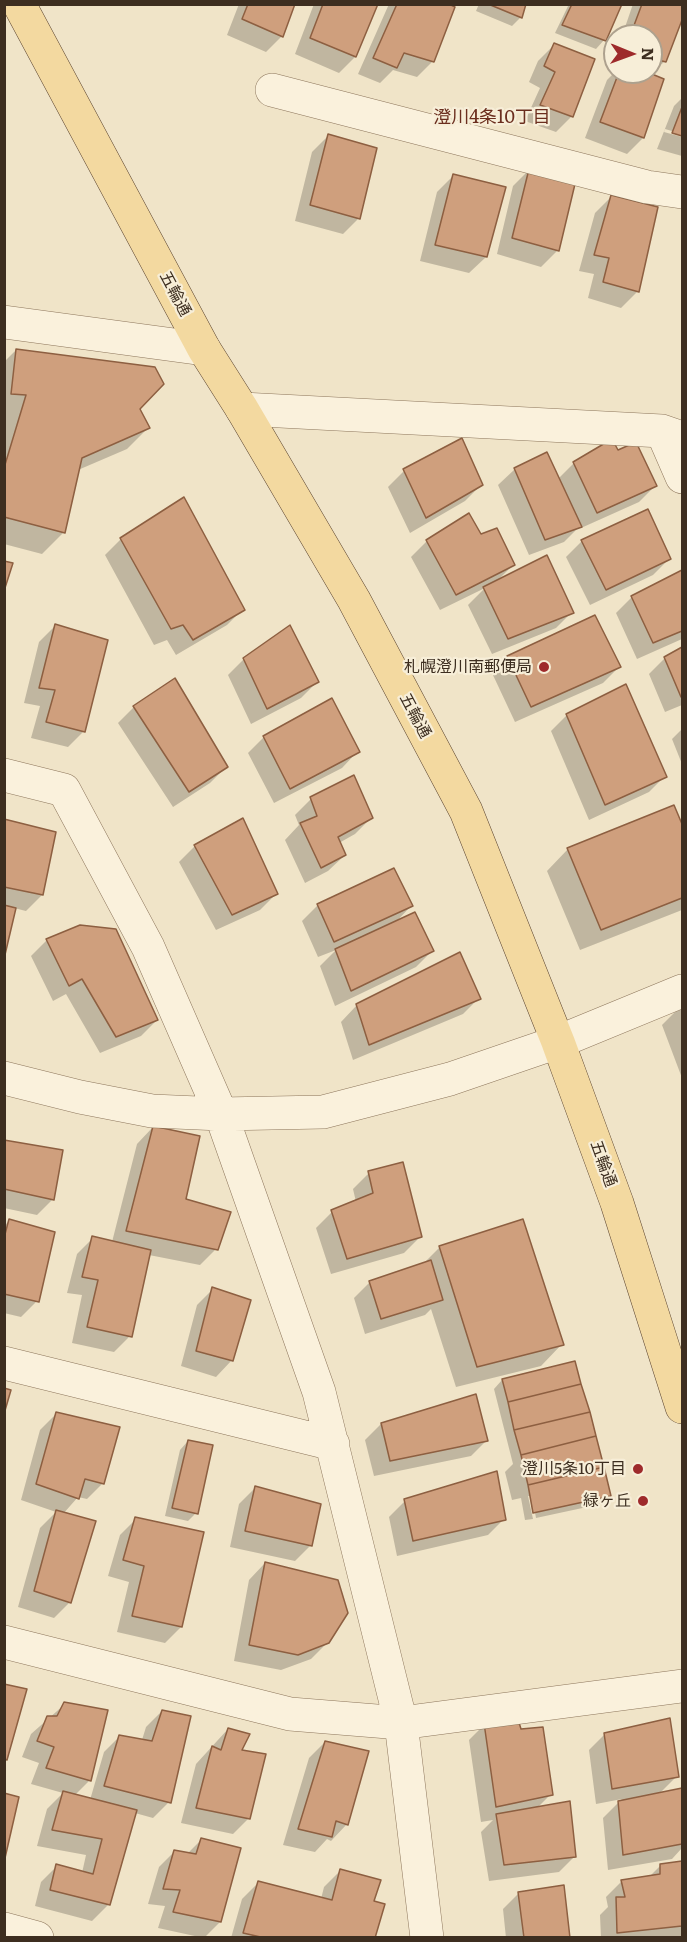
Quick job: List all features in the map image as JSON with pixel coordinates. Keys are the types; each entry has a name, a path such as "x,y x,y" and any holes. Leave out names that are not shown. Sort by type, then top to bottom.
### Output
{"main road":[{"name":"五輪通","path":"20,4 204,349 242,409 354,600 466,811 558,1042 617,1203 682,1407"}],"street":[{"path":"272,90 647,187 682,192"},
{"path":"4,322 204,349"},
{"path":"242,409 672,435 682,477"},
{"path":"4,775 64,790 148,947 221,1114 319,1392 333,1444 401,1723 427,1938"},
{"path":"4,1078 80,1097 152,1111 221,1114 323,1112 450,1079 558,1042 682,991"},
{"path":"4,1363 333,1444"},
{"path":"4,1642 290,1714 401,1723 682,1686"},
{"path":"4,1929 36,1938"}],"building":[{"path":"248,4 295,4 283,37 242,19"},
{"path":"323,4 378,4 356,57 310,38"},
{"path":"397,4 449,4 455,7 434,62 404,53 397,68 373,58"},
{"path":"488,4 526,4 522,18"},
{"path":"572,4 622,4 613,24 603,24 603,40 562,25"},
{"path":"642,4 682,4 682,20 666,62 663,61 663,24 634,24"},
{"path":"554,43 595,59 573,117 540,105 555,72 544,66"},
{"path":"614,84 662,84 644,138 600,122"},
{"path":"682,107 682,136 672,133"},
{"path":"328,134 377,148 360,219 310,205"},
{"path":"529,169 575,184 559,251 512,238"},
{"path":"453,174 506,187 487,257 435,245"},
{"path":"611,195 658,207 639,292 603,282 609,258 594,255"},
{"path":"16,349 155,367 164,384 140,409 150,428 82,458 65,533 4,517 4,468 26,395 11,394"},
{"path":"462,438 483,485 426,518 403,469"},
{"path":"612,439 618,450 636,442 657,486 597,513 573,462"},
{"path":"547,452 582,527 545,540 514,468"},
{"path":"184,497 245,610 193,640 183,625 171,629 120,538"},
{"path":"648,509 671,559 606,590 581,540"},
{"path":"469,513 481,534 497,528 515,565 456,595 426,540"},
{"path":"547,555 574,613 508,639 483,587"},
{"path":"4,561 13,563 4,591"},
{"path":"682,570 682,631 653,643 631,596"},
{"path":"595,615 621,667 531,707 507,656"},
{"path":"55,624 108,640 85,732 46,722 55,690 39,688"},
{"path":"290,625 319,682 267,709 243,658"},
{"path":"682,647 682,696 681,697 664,657"},
{"path":"175,678 228,767 189,792 133,706"},
{"path":"626,684 667,777 605,805 566,714"},
{"path":"332,698 360,752 290,789 263,736"},
{"path":"354,775 373,818 338,837 346,855 321,868 300,823 317,816 310,797"},
{"path":"674,805 682,824 682,898 601,930 567,848"},
{"path":"243,818 278,894 232,915 194,845"},
{"path":"4,819 56,832 43,895 4,887"},
{"path":"394,868 413,906 334,942 317,904"},
{"path":"4,905 16,908 4,959"},
{"path":"415,912 434,951 351,991 335,949"},
{"path":"80,925 116,929 158,1020 116,1037 82,979 69,986 46,939"},
{"path":"460,952 481,999 369,1045 356,1004"},
{"path":"153,1126 200,1136 186,1199 231,1212 218,1250 126,1231"},
{"path":"4,1140 63,1150 54,1200 4,1189"},
{"path":"403,1162 422,1237 347,1259 331,1210 373,1193 368,1171"},
{"path":"9,1219 55,1232 39,1302 4,1294 4,1238"},
{"path":"523,1219 564,1345 477,1367 439,1246"},
{"path":"92,1236 151,1250 132,1337 87,1327 98,1280 82,1277"},
{"path":"431,1260 443,1300 381,1319 369,1281"},
{"path":"212,1287 251,1300 233,1361 196,1351"},
{"path":"575,1361 581,1384 508,1402 502,1379"},
{"path":"581,1384 590,1412 514,1430 508,1402"},
{"path":"4,1388 11,1390 4,1414"},
{"path":"476,1394 488,1441 390,1461 381,1423"},
{"path":"56,1412 120,1427 104,1484 85,1479 79,1499 36,1484"},
{"path":"590,1412 596,1436 521,1455 514,1430"},
{"path":"596,1436 604,1467 528,1485 521,1455"},
{"path":"188,1440 213,1445 198,1514 172,1508"},
{"path":"604,1467 611,1496 533,1513 528,1485"},
{"path":"497,1471 506,1520 413,1541 404,1499"},
{"path":"255,1486 321,1504 312,1546 245,1531"},
{"path":"56,1510 96,1521 71,1603 34,1591"},
{"path":"135,1517 204,1532 182,1627 132,1616 144,1566 123,1560"},
{"path":"265,1562 338,1580 348,1613 329,1643 298,1655 249,1645"},
{"path":"4,1684 27,1689 7,1760 4,1759"},
{"path":"64,1702 108,1710 91,1781 46,1768 54,1747 37,1741 47,1716 57,1716"},
{"path":"162,1710 191,1716 171,1803 104,1786 119,1735 152,1741"},
{"path":"516,1713 521,1729 543,1727 553,1795 496,1807 484,1723"},
{"path":"670,1718 679,1777 612,1789 604,1733"},
{"path":"228,1728 250,1734 242,1750 266,1754 250,1819 196,1808 212,1746 221,1750"},
{"path":"325,1741 369,1751 348,1825 336,1821 332,1837 298,1829"},
{"path":"682,1788 682,1844 623,1855 618,1801"},
{"path":"63,1791 137,1810 110,1905 50,1890 56,1864 93,1874 102,1839 52,1830"},
{"path":"4,1793 19,1797 5,1858 4,1858"},
{"path":"570,1801 576,1857 504,1865 496,1814"},
{"path":"201,1838 241,1848 221,1922 173,1912 180,1890 163,1889 174,1850 196,1854"},
{"path":"682,1861 682,1926 617,1933 616,1897 625,1897 621,1880 660,1874 660,1864"},
{"path":"340,1869 381,1880 374,1901 385,1904 375,1938 265,1938 243,1933 258,1881 332,1900"},
{"path":"564,1885 570,1938 524,1938 518,1892"}],"place":[{"name":"札幌澄川南郵便局","path":"544,667"},
{"name":"澄川5条10丁目","path":"638,1469"},
{"name":"緑ヶ丘","path":"643,1501"}],"district":[{"name":"澄川4条10丁目","path":"492,118"}]}
